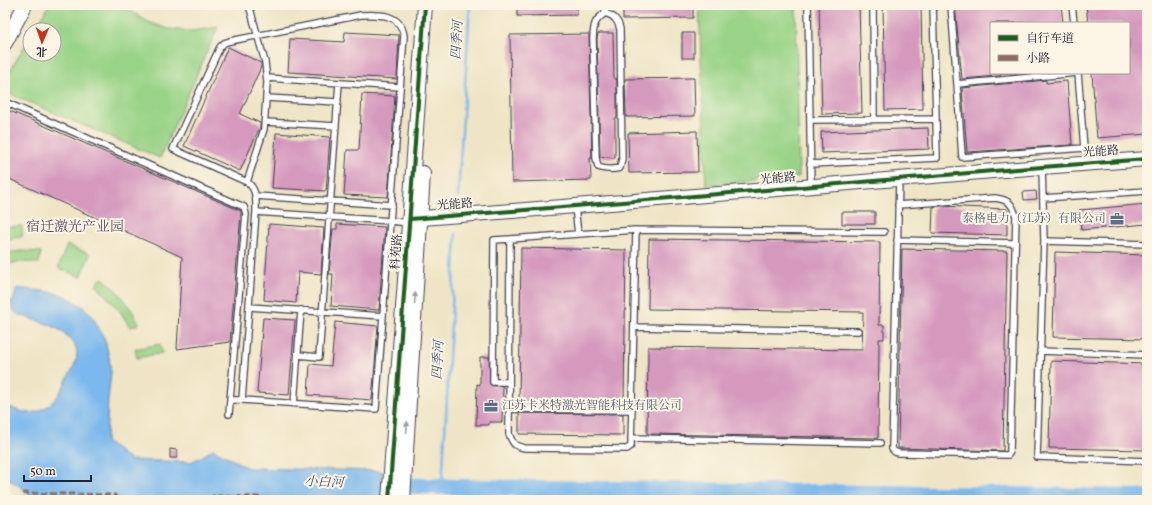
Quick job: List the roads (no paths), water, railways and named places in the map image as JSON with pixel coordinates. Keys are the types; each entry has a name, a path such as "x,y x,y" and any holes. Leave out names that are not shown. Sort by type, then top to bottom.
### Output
{"street":[{"path":"5,43 25,5"},
{"name":"科苑路","path":"389,500 398,466 425,5"},
{"name":"科苑路","path":"413,220 434,5"},
{"name":"光能路","path":"413,220 1147,159"},
{"name":"科苑路","path":"398,466 403,500"}],"lane":[{"path":"247,182 264,133 267,78 265,62 249,5"},
{"path":"605,5 605,13"},
{"path":"808,5 811,187"},
{"path":"873,5 874,119"},
{"path":"810,164 937,158 934,5"},
{"path":"951,5 962,157 1084,148 1078,74"},
{"path":"1072,5 1074,22"},
{"path":"605,13 614,16 619,23 620,29 622,159 620,168 612,170 598,167 596,158 593,39 594,26 597,19 605,13"},
{"path":"230,400 376,409 404,36 401,26 397,21 386,16 380,14 360,15 224,43 220,47 173,150 247,182 254,189 256,212 242,400"},
{"path":"957,84 1067,74"},
{"path":"267,78 400,87"},
{"path":"298,355 319,357 339,83"},
{"path":"266,98 338,102"},
{"path":"5,102 244,207 246,214 229,414"},
{"path":"810,120 936,119"},
{"path":"265,122 336,126"},
{"path":"1042,167 1044,241 1037,457 1147,461"},
{"path":"898,205 995,198 1005,200 1014,208 1016,216 1010,452 1008,455 899,453 892,449 897,240 898,205 899,179"},
{"path":"1043,198 1147,191"},
{"path":"255,196 392,205"},
{"path":"575,206 578,234"},
{"path":"256,212 391,221 413,220"},
{"path":"510,239 509,434 512,442 517,446 526,448 627,450 631,446 636,230"},
{"path":"509,382 493,382 494,240 636,230 884,232"},
{"path":"897,240 1015,243"},
{"path":"1044,241 1147,244"},
{"path":"249,307 383,316"},
{"path":"294,404 301,310"},
{"path":"634,327 858,331"},
{"path":"1040,351 1147,355"},
{"path":"509,409 632,410"},
{"path":"631,438 880,443"}],"water":[{"path":"17,288 50,292 66,296 92,315 105,340 111,373 106,442 130,460 191,462 213,449 248,468 382,471 381,500 31,499 20,487 5,479 5,405 28,413 38,411 48,406 58,395 63,386 75,363 77,352 76,347 72,342 57,328 20,315 15,311 10,301 13,301"}],"waterway":[{"name":"四季河","path":"458,196 470,5"},
{"name":"四季河","path":"442,487 456,234"},
{"name":"小白河","path":"389,485 1147,497"}],"place":[{"name":"泰格电力（江苏）有限公司","path":"1117,219"},
{"name":"江苏卡米特激光智能科技有限公司","path":"491,406"}],"district":[{"name":"宿迁激光产业园","path":"75,227"}]}
